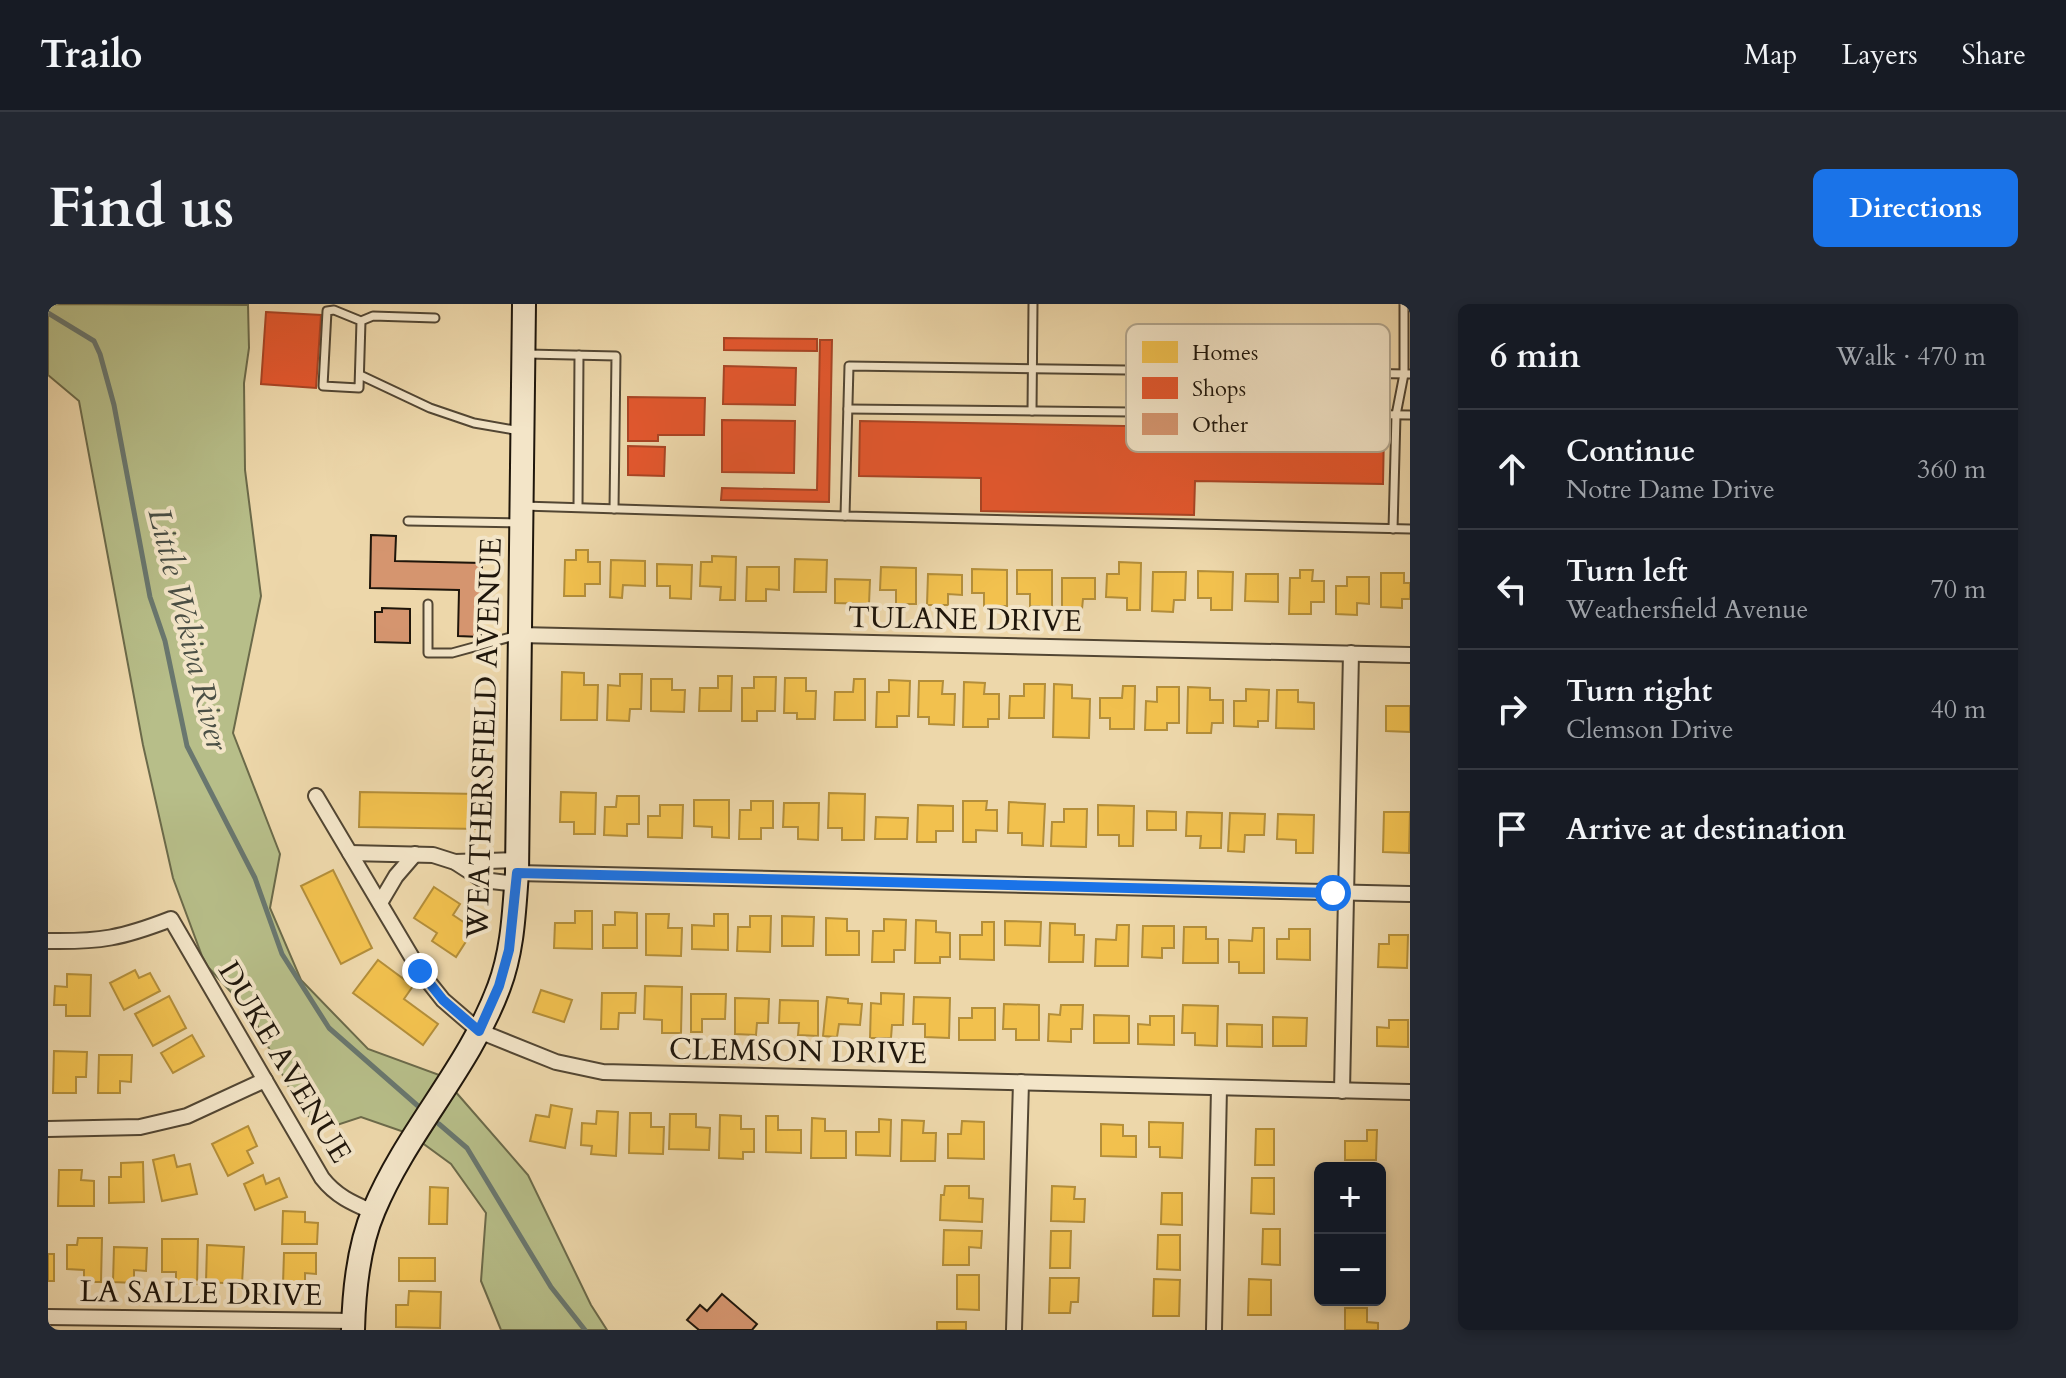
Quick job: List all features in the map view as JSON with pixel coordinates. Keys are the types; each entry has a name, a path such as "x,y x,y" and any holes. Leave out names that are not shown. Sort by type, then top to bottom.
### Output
{"street":[{"name":"WEATHERSFIELD AVENUE","path":"353,1325 357,1270 373,1212 393,1170 479,1031 499,986 509,950 516,872 524,304"},
{"name":"TULANE DRIVE","path":"519,635 1410,655"},
{"path":"1342,1091 1351,653"},
{"name":"CLEMSON DRIVE","path":"316,796 420,971 443,1000 479,1031 556,1062 603,1072 1410,1092"},
{"path":"350,853 433,855 455,862 516,872 1410,894"},
{"path":"380,903 396,876 415,854"},
{"path":"455,862 483,880 516,872"},
{"name":"DUKE AVENUE","path":"48,941 88,942 121,938 171,919 333,1191 373,1212"},
{"path":"48,1129 140,1127 187,1116 265,1080"},
{"path":"1014,1330 1021,1082"},
{"path":"1214,1330 1219,1088"},
{"name":"LA SALLE DRIVE","path":"48,1317 353,1325"}],"lane":[{"path":"1032,411 1033,304"},
{"path":"1393,529 1396,415 1407,374 1404,304"},
{"path":"361,321 359,388 323,386 327,311 334,310 361,321 373,316 435,318"},
{"path":"523,354 616,356 614,509"},
{"path":"578,507 579,355"},
{"path":"845,516 849,366 1126,369"},
{"path":"360,375 430,408 474,423 522,431"},
{"path":"848,409 1126,412"},
{"path":"1390,415 1410,415"},
{"path":"408,521 578,507 1410,529"},
{"path":"428,604 428,653 452,653 519,635"}],"green space":[{"path":"48,304 248,305 249,348 244,383 245,470 261,596 233,733 280,854 270,908 301,980 368,1049 442,1076 407,1133 361,1117 331,1127 302,1113 252,1015 208,967 202,956 173,878 143,745 79,401 48,375"},
{"path":"454,1090 528,1175 591,1305 607,1330 501,1330 481,1281 486,1213 451,1164 421,1142"}],"building: Homes":[{"path":"576,550 588,550 588,562 600,562 600,584 585,584 585,596 564,596 565,560 576,560"},
{"path":"712,556 736,557 735,600 720,600 721,587 700,586 701,562 712,562"},
{"path":"795,559 827,560 826,592 794,592"},
{"path":"611,560 645,561 645,586 623,585 622,598 610,597"},
{"path":"1119,562 1141,563 1140,610 1127,610 1127,598 1106,597 1107,574 1119,574"},
{"path":"657,564 692,565 691,599 670,598 670,586 657,586"},
{"path":"747,567 779,567 779,590 766,589 766,601 746,601"},
{"path":"881,567 916,568 916,604 896,604 896,590 880,590"},
{"path":"972,569 1007,570 1007,606 984,606 984,593 972,593"},
{"path":"1017,570 1052,570 1052,607 1030,606 1030,594 1017,594"},
{"path":"1300,570 1313,570 1312,581 1324,581 1324,602 1311,602 1311,614 1289,614 1290,578 1300,578"},
{"path":"1198,571 1233,572 1232,610 1211,610 1211,598 1198,598"},
{"path":"1153,572 1186,572 1185,600 1174,600 1173,612 1152,611"},
{"path":"1381,573 1404,573 1404,583 1410,583 1410,599 1402,599 1402,608 1381,607"},
{"path":"928,574 962,575 962,595 948,594 948,605 927,605"},
{"path":"1246,574 1278,574 1278,602 1245,601"},
{"path":"1347,577 1369,577 1369,604 1357,603 1357,615 1336,614 1336,586 1347,586"},
{"path":"1062,578 1095,578 1095,599 1083,599 1082,609 1062,608"},
{"path":"835,579 870,580 869,604 835,603"},
{"path":"562,672 584,673 584,685 598,685 597,720 561,720"},
{"path":"620,674 642,674 641,709 630,709 629,721 607,720 608,685 620,686"},
{"path":"718,676 732,676 731,711 699,711 700,688 718,688"},
{"path":"754,677 776,677 775,711 757,711 757,721 742,721 742,688 754,688"},
{"path":"785,678 806,678 806,691 816,691 815,719 797,719 797,713 784,713"},
{"path":"651,679 672,679 672,690 685,690 684,712 651,711"},
{"path":"854,679 865,679 865,720 834,720 835,692 853,692"},
{"path":"889,680 910,681 909,716 897,716 897,727 876,727 877,692 889,692"},
{"path":"919,681 943,681 942,694 955,694 954,725 929,724 929,717 918,717"},
{"path":"964,682 985,683 984,694 999,694 999,719 988,719 988,727 963,727"},
{"path":"1024,684 1045,684 1044,718 1009,718 1010,696 1024,696"},
{"path":"1054,684 1072,685 1072,698 1090,699 1089,738 1053,737"},
{"path":"1123,686 1135,686 1134,729 1110,729 1110,718 1100,718 1100,698 1122,698"},
{"path":"1157,687 1179,687 1179,723 1167,723 1167,730 1145,730 1146,701 1157,702"},
{"path":"1188,687 1210,688 1210,700 1223,700 1223,723 1212,723 1211,733 1187,733"},
{"path":"1246,689 1269,690 1268,721 1258,721 1258,727 1234,726 1234,701 1246,701"},
{"path":"1277,690 1298,690 1298,702 1314,703 1314,729 1276,728"},
{"path":"1386,706 1410,706 1410,732 1386,731"},
{"path":"360,792 479,794 479,829 359,827"},
{"path":"561,792 596,793 595,834 574,834 574,822 560,822"},
{"path":"829,793 865,794 864,840 842,840 842,828 828,828"},
{"path":"617,796 639,796 639,824 627,824 627,836 604,835 605,807 616,807"},
{"path":"694,800 729,800 729,838 712,837 712,827 694,826"},
{"path":"751,801 773,801 773,828 761,828 761,839 739,839 740,810 751,810"},
{"path":"963,801 987,801 986,810 997,810 997,831 976,830 976,842 963,842"},
{"path":"1009,802 1045,804 1043,846 1022,845 1022,833 1008,833"},
{"path":"784,803 819,803 818,840 798,839 798,827 783,827"},
{"path":"660,805 683,805 682,838 648,837 648,816 660,816"},
{"path":"918,805 953,806 953,831 936,831 936,842 917,842"},
{"path":"1098,805 1134,806 1133,846 1119,846 1119,835 1098,835"},
{"path":"1064,809 1087,809 1086,847 1051,846 1052,822 1064,822"},
{"path":"1147,811 1176,812 1176,830 1147,830"},
{"path":"1187,812 1222,813 1221,848 1200,848 1201,836 1186,836"},
{"path":"1384,812 1410,812 1409,853 1383,852"},
{"path":"1230,813 1265,814 1264,835 1245,835 1244,852 1228,851"},
{"path":"1278,814 1314,815 1313,853 1296,853 1296,840 1277,839"},
{"path":"876,817 908,818 907,839 875,839"},
{"path":"333,870 372,948 341,964 301,886"},
{"path":"434,887 460,904 453,915 474,929 456,957 432,941 437,933 414,918"},
{"path":"575,911 592,911 592,949 554,948 555,923 575,923"},
{"path":"615,912 637,913 637,948 603,948 603,925 615,925"},
{"path":"646,914 669,914 668,928 682,928 681,956 646,955"},
{"path":"714,914 728,914 728,950 692,949 692,925 714,926"},
{"path":"750,916 771,916 770,952 737,951 738,927 750,927"},
{"path":"782,916 814,917 813,946 782,946"},
{"path":"826,918 847,919 847,931 859,931 859,955 826,955"},
{"path":"884,919 906,920 905,950 894,950 894,962 872,962 873,931 884,931"},
{"path":"916,920 936,921 936,932 950,933 950,957 940,957 940,963 915,963"},
{"path":"1005,921 1041,922 1040,946 1005,945"},
{"path":"982,922 994,922 994,960 960,959 960,935 982,935"},
{"path":"1050,923 1075,924 1075,935 1084,935 1083,962 1049,962"},
{"path":"1117,925 1129,925 1128,966 1095,966 1096,939 1116,940"},
{"path":"1143,926 1174,926 1174,948 1162,948 1162,958 1142,957"},
{"path":"1184,927 1206,927 1206,939 1218,939 1218,963 1183,963"},
{"path":"1253,928 1264,928 1264,973 1239,973 1239,962 1229,962 1229,940 1252,941"},
{"path":"1289,929 1310,929 1310,960 1277,959 1277,939 1289,939"},
{"path":"1389,935 1408,935 1407,968 1378,967 1379,944 1389,944"},
{"path":"378,960 413,986 404,999 438,1024 423,1045 353,993"},
{"path":"135,970 139,978 150,973 160,991 124,1010 110,983"},
{"path":"67,974 91,975 90,1016 66,1016 66,1005 54,1005 55,986 67,987"},
{"path":"645,986 682,987 681,1033 662,1033 662,1020 644,1019"},
{"path":"541,990 572,1000 564,1022 533,1012"},
{"path":"602,993 636,993 635,1013 619,1013 618,1029 601,1029"},
{"path":"881,993 904,994 903,1025 892,1025 891,1038 870,1038 871,1003 881,1004"},
{"path":"691,994 726,994 725,1019 702,1019 702,1032 691,1032"},
{"path":"169,996 186,1028 153,1046 135,1014"},
{"path":"827,997 862,1004 860,1025 839,1024 837,1037 823,1036"},
{"path":"914,997 950,998 949,1038 925,1037 925,1024 913,1024"},
{"path":"735,998 769,999 768,1023 757,1023 756,1035 735,1034"},
{"path":"780,1000 818,1001 818,1036 798,1035 799,1023 779,1023"},
{"path":"1004,1004 1039,1005 1039,1040 1016,1040 1016,1029 1003,1029"},
{"path":"1061,1005 1083,1005 1082,1029 1071,1029 1071,1042 1048,1041 1049,1014 1060,1015"},
{"path":"1183,1005 1218,1006 1217,1046 1195,1045 1195,1033 1182,1033"},
{"path":"972,1008 995,1008 995,1040 959,1040 959,1018 972,1018"},
{"path":"1094,1015 1129,1016 1129,1043 1094,1043"},
{"path":"1150,1016 1174,1016 1174,1045 1138,1044 1138,1024 1150,1025"},
{"path":"1273,1017 1307,1018 1306,1046 1273,1046"},
{"path":"1389,1020 1408,1020 1408,1047 1377,1046 1377,1027 1389,1028"},
{"path":"1227,1024 1262,1025 1262,1047 1227,1046"},
{"path":"192,1035 204,1056 173,1073 161,1053"},
{"path":"54,1051 87,1052 86,1077 76,1077 76,1093 53,1093"},
{"path":"99,1055 132,1055 131,1082 120,1081 120,1093 98,1093"},
{"path":"551,1105 572,1109 565,1148 530,1141 536,1115 549,1117"},
{"path":"597,1111 618,1112 616,1156 591,1154 592,1146 581,1145 582,1123 596,1124"},
{"path":"630,1113 651,1113 651,1127 664,1127 663,1154 629,1153"},
{"path":"670,1114 696,1114 696,1127 710,1128 709,1150 669,1149"},
{"path":"720,1115 741,1116 741,1129 754,1129 754,1152 743,1152 743,1159 719,1158"},
{"path":"766,1116 778,1116 778,1130 801,1130 801,1153 766,1152"},
{"path":"812,1118 825,1119 825,1131 846,1131 846,1158 811,1158"},
{"path":"879,1119 891,1120 890,1156 856,1155 856,1132 879,1132"},
{"path":"902,1120 924,1121 923,1133 936,1133 935,1161 901,1161"},
{"path":"962,1121 984,1122 984,1159 948,1158 948,1134 961,1134"},
{"path":"1149,1122 1183,1123 1182,1158 1160,1157 1160,1147 1149,1147"},
{"path":"1101,1124 1123,1125 1123,1136 1136,1136 1136,1157 1101,1156"},
{"path":"248,1126 257,1146 247,1151 253,1163 228,1176 212,1144"},
{"path":"1256,1129 1274,1129 1274,1165 1255,1165"},
{"path":"1367,1130 1377,1130 1376,1160 1345,1160 1345,1141 1367,1141"},
{"path":"174,1155 177,1167 190,1164 197,1194 162,1201 153,1160"},
{"path":"143,1162 144,1202 109,1203 109,1177 121,1177 121,1163"},
{"path":"59,1170 82,1170 81,1180 94,1181 94,1206 58,1206"},
{"path":"263,1175 266,1184 279,1178 287,1197 255,1210 244,1184"},
{"path":"1252,1178 1274,1178 1274,1214 1251,1213"},
{"path":"945,1186 969,1186 969,1198 983,1199 982,1222 940,1220 941,1195 944,1195"},
{"path":"1052,1186 1075,1187 1074,1199 1085,1199 1084,1222 1051,1221"},
{"path":"430,1187 448,1188 447,1224 429,1224"},
{"path":"1162,1193 1182,1193 1182,1225 1161,1224"},
{"path":"283,1211 305,1212 305,1222 318,1223 317,1244 282,1244"},
{"path":"1263,1229 1280,1229 1280,1265 1262,1264"},
{"path":"944,1230 982,1231 981,1248 969,1247 969,1265 943,1265"},
{"path":"1051,1231 1071,1231 1070,1268 1050,1268"},
{"path":"1158,1235 1180,1235 1180,1270 1157,1269"},
{"path":"78,1238 102,1238 101,1282 84,1282 84,1270 67,1269 67,1245 77,1245"},
{"path":"162,1239 198,1239 197,1284 176,1283 176,1272 162,1272"},
{"path":"207,1245 244,1247 242,1284 206,1282"},
{"path":"114,1247 147,1248 146,1271 134,1270 134,1283 113,1282"},
{"path":"284,1253 316,1253 316,1274 305,1273 305,1285 283,1284"},
{"path":"48,1254 54,1254 54,1281 48,1281"},
{"path":"399,1258 435,1258 435,1281 399,1281"},
{"path":"957,1275 979,1275 979,1310 957,1309"},
{"path":"1050,1278 1079,1278 1078,1302 1071,1302 1070,1313 1049,1313"},
{"path":"1154,1279 1180,1280 1179,1316 1153,1316"},
{"path":"1249,1279 1271,1280 1271,1315 1248,1315"},
{"path":"409,1291 441,1292 440,1328 396,1327 396,1305 408,1305"},
{"path":"1345,1308 1367,1308 1367,1322 1378,1323 1378,1330 1345,1330"},
{"path":"937,1322 966,1322 966,1330 937,1330"}],"building: Shops":[{"path":"266,312 321,315 316,388 261,384"},
{"path":"724,338 817,339 817,351 724,350"},
{"path":"820,340 832,340 829,502 721,500 722,488 817,490"},
{"path":"724,366 796,368 795,405 723,404"},
{"path":"628,397 705,398 704,435 658,435 658,441 628,441"},
{"path":"722,420 795,421 794,473 722,472"},
{"path":"860,421 1126,426 1126,452 1384,452 1383,484 1195,481 1194,515 981,511 981,478 859,476"},
{"path":"628,446 665,447 664,476 628,475"}],"building: Other":[{"path":"371,535 396,536 395,561 482,563 481,637 458,636 459,590 370,588"},
{"path":"382,608 410,609 410,643 375,642 375,612 382,612"},
{"path":"722,1294 757,1324 752,1330 699,1330 687,1320 700,1305 707,1311"}],"waterway":[{"name":"Little Wekiva River","path":"48,313 94,341 100,354 114,405 150,597 165,641 187,746 255,878 282,954 329,1028 418,1106"},
{"name":"Little Wekiva River","path":"439,1124 467,1148 551,1287 585,1330"}],"route":[{"path":"420,971 443,1000 479,1031 499,986 509,950 517,873 1333,893"}]}
